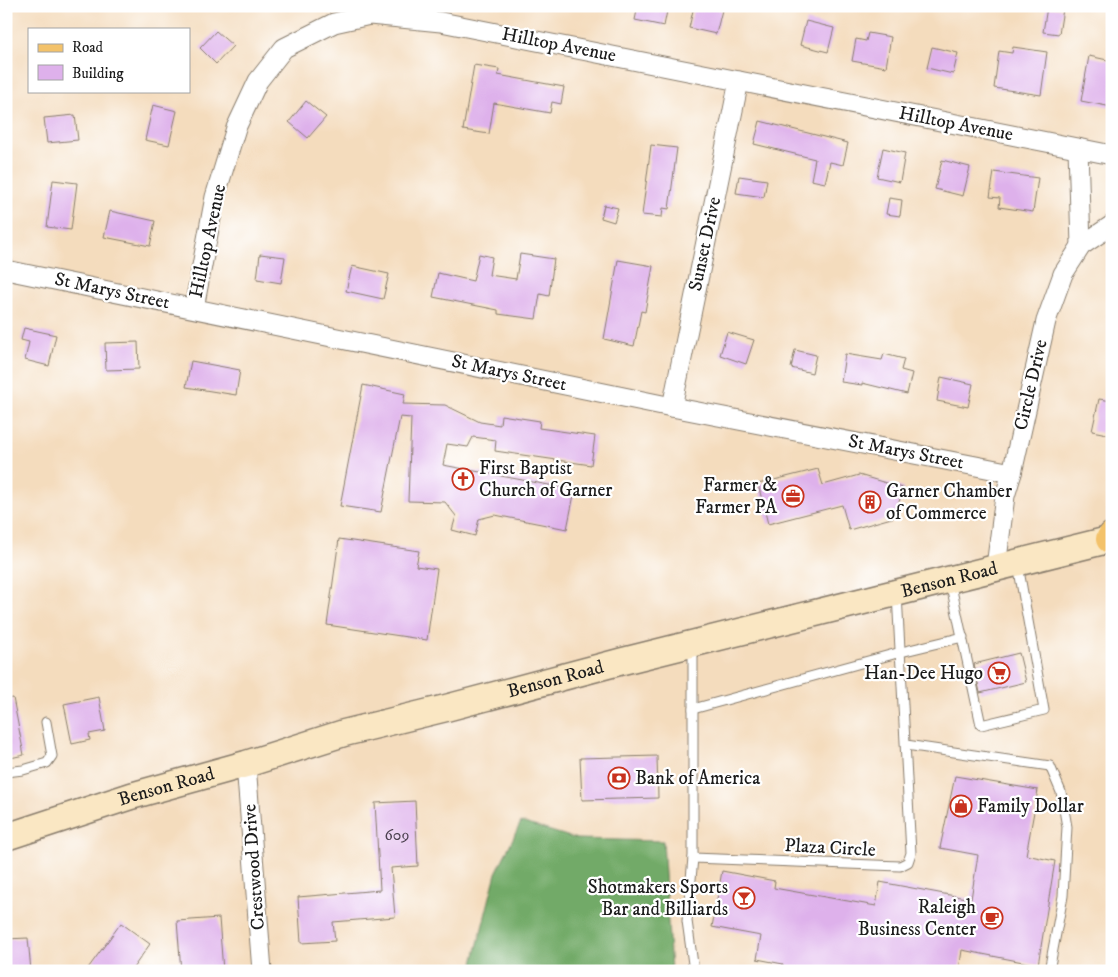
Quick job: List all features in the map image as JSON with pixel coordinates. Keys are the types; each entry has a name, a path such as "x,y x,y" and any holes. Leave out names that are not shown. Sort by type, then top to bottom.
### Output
{"main road":[{"name":"Benson Road","path":"6,837 131,796 246,764 344,733 456,706 623,660 1111,539"}],"street":[{"name":"Hilltop Avenue","path":"194,308 216,197 236,128 258,81 284,48 334,23 370,15 441,22 1112,155"},
{"name":"Sunset Drive","path":"672,407 739,81"},
{"path":"1078,148 1081,246"},
{"name":"Circle Drive","path":"1007,565 1005,496 1012,473 1046,322 1063,274 1081,246 1112,225"},
{"name":"St Marys Street","path":"6,270 672,407 1012,473"},
{"name":"Crestwood Drive","path":"246,764 262,971"}],"lane":[{"path":"950,579 982,725 1044,710 1007,565"},
{"name":"Plaza Circle","path":"693,858 900,866 908,862 911,853 897,593"},
{"path":"692,709 963,637"},
{"path":"693,644 693,858 687,921 694,971"},
{"path":"6,772 23,770 47,763 52,756 46,722"},
{"path":"906,745 1050,766 1062,792 1067,827 1063,896 1048,971"}],"green space":[{"path":"521,822 577,839 663,841 671,971 471,971 496,873"}],"building":[{"path":"638,6 668,6 664,26 635,20"},
{"path":"694,6 706,6 722,10 716,34 689,28"},
{"path":"1047,7 1063,9 1059,34 1043,32"},
{"path":"806,21 834,28 828,52 800,45"},
{"path":"216,31 233,46 216,64 200,48"},
{"path":"868,33 891,37 886,67 852,61 856,39 866,41"},
{"path":"932,47 958,53 953,74 927,68"},
{"path":"1013,47 1047,52 1041,95 994,88 999,51 1012,53"},
{"path":"1089,56 1112,61 1112,107 1081,101"},
{"path":"474,65 499,69 498,75 564,87 561,104 552,102 550,113 494,103 489,134 463,130"},
{"path":"306,101 326,117 308,138 289,122"},
{"path":"153,105 177,111 169,145 145,140"},
{"path":"75,115 78,140 47,143 44,118"},
{"path":"760,121 848,143 843,165 830,162 825,183 811,180 815,159 754,144"},
{"path":"651,145 677,148 669,209 663,208 662,217 642,215"},
{"path":"883,148 905,153 900,182 877,177"},
{"path":"942,160 970,167 963,196 935,189"},
{"path":"994,172 1038,178 1033,212 999,207 1000,198 990,197"},
{"path":"739,176 767,180 764,197 736,193"},
{"path":"53,180 77,183 71,230 47,227"},
{"path":"889,198 902,200 900,216 886,214"},
{"path":"604,205 618,208 614,222 601,218"},
{"path":"110,211 155,221 150,246 104,237"},
{"path":"260,254 285,257 281,283 257,279"},
{"path":"479,254 492,257 489,275 516,279 520,254 554,259 549,296 540,294 536,319 498,314 498,310 433,297 438,273 473,281"},
{"path":"618,260 653,266 645,312 641,311 634,346 604,339"},
{"path":"352,266 389,274 383,299 346,291"},
{"path":"24,328 56,335 49,366 25,360 29,342 21,340"},
{"path":"727,332 754,340 746,364 720,355"},
{"path":"138,342 139,369 106,370 105,343"},
{"path":"795,350 816,355 812,373 791,368"},
{"path":"845,354 882,360 884,354 904,359 901,370 912,373 907,394 862,383 862,385 841,382"},
{"path":"191,361 240,370 236,395 186,387"},
{"path":"941,377 973,384 968,407 937,401"},
{"path":"363,385 405,394 403,404 445,405 480,422 500,425 501,415 540,421 539,428 595,436 591,465 495,451 496,440 473,437 468,447 447,444 443,465 575,490 567,529 495,515 479,519 475,536 452,530 456,516 445,502 408,501 411,418 400,417 381,512 340,506"},
{"path":"1099,399 1112,401 1112,435 1092,431"},
{"path":"818,469 823,485 859,475 903,488 895,517 849,530 842,505 768,524 758,484"},
{"path":"339,539 419,551 416,566 437,569 427,640 327,625"},
{"name":"Han-Dee Hugo","path":"1019,653 1026,682 980,693 974,664"},
{"path":"99,697 105,731 89,734 90,740 72,744 64,704"},
{"path":"13,698 24,755 6,759 6,699"},
{"name":"Bank of America","path":"657,756 658,798 582,800 580,758"},
{"path":"955,776 1038,790 1026,855 1055,861 1038,965 962,950 959,971 782,971 783,964 757,959 761,936 712,927 722,871 775,881 774,888 876,906 880,882 971,899 978,855 940,848"},
{"path":"415,801 418,866 391,868 395,917 333,922 335,941 301,943 298,897 380,890 375,803"},
{"path":"219,918 223,971 181,971 177,921"},
{"path":"121,923 150,944 131,971 86,971"},
{"path":"28,938 31,971 6,971 6,939"}],"place":[{"name":"First Baptist Church of Garner","path":"463,479"},
{"name":"Farmer & Farmer PA","path":"793,496"},
{"name":"Garner Chamber of Commerce","path":"870,502"},
{"name":"Han-Dee Hugo","path":"999,673"},
{"name":"Bank of America","path":"619,778"},
{"name":"Family Dollar","path":"961,806"},
{"name":"Shotmakers Sports Bar and Billiards","path":"744,898"},
{"name":"Raleigh Business Center","path":"992,918"}]}
